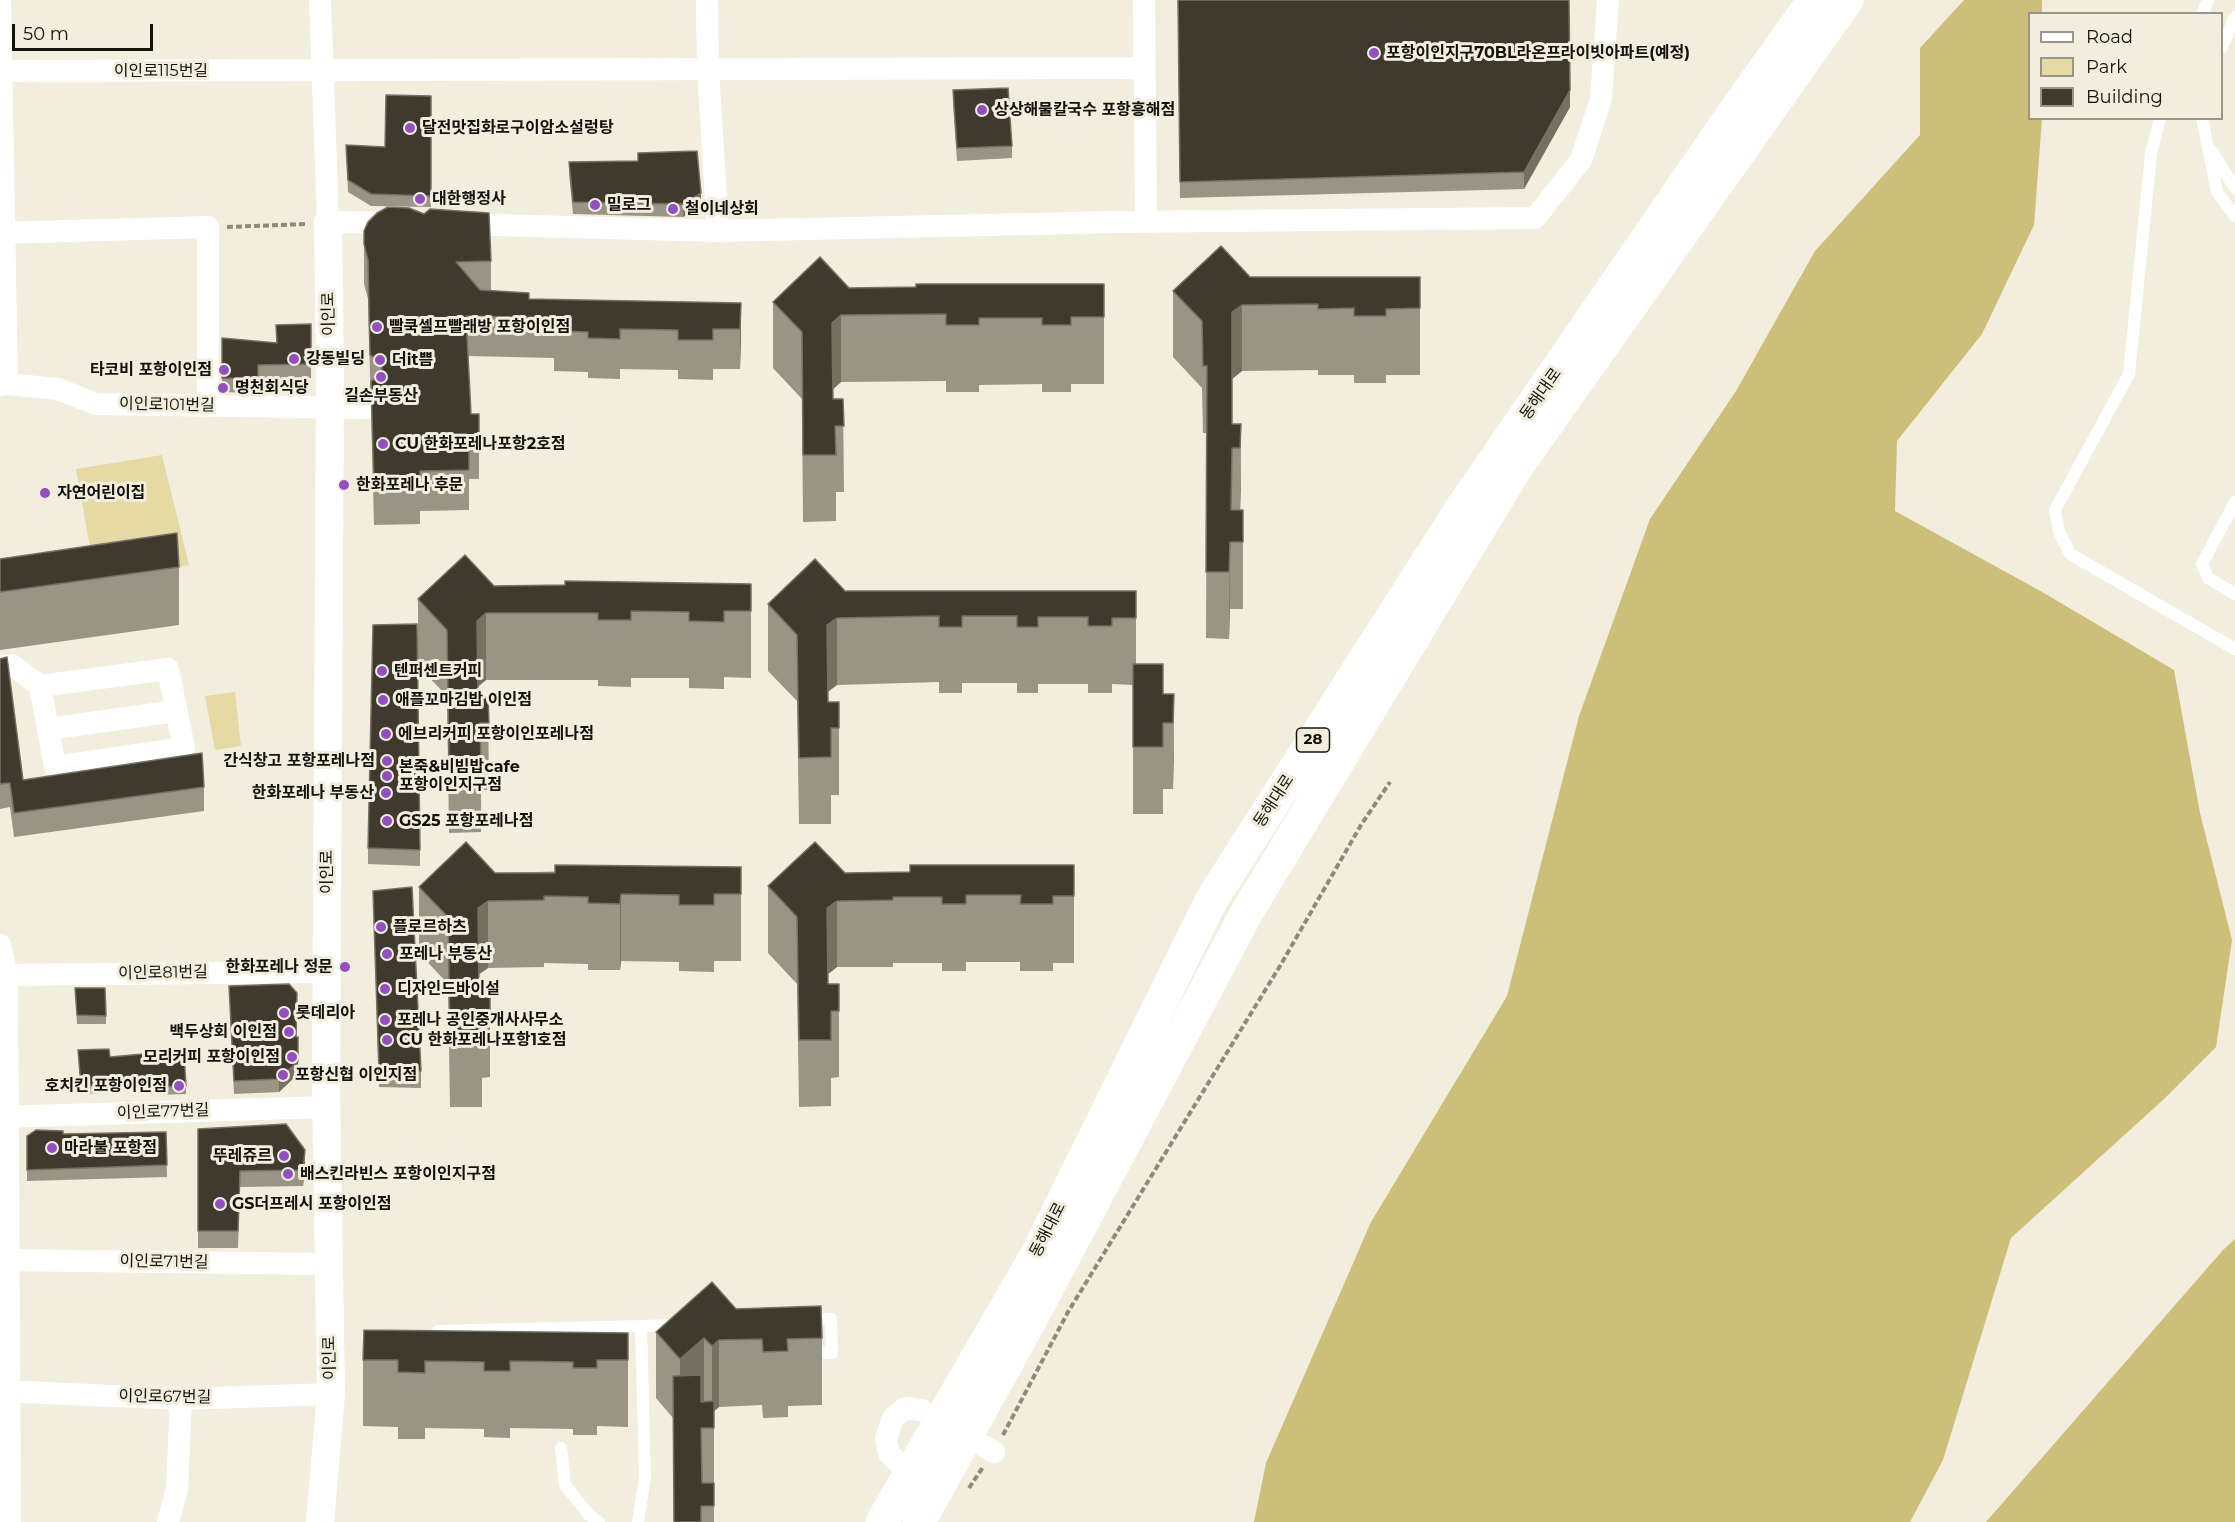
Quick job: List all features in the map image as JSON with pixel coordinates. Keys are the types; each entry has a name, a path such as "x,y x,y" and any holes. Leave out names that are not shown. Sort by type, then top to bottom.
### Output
{"main road":[{"name":"동해대로","path":"882,1522 1037,1254 1212,899 1463,506 1734,112 1814,0"},
{"path":"919,1522 1030,1321 1247,912 1504,488 1847,0"}],"street":[{"path":"0,0 4,385"},
{"path":"320,0 322,223 415,223"},
{"path":"707,0 708,69 718,231"},
{"path":"1144,0 1146,222"},
{"path":"439,224 718,231 1146,222 1535,218 1581,160 1601,99 1608,0"},
{"name":"이인로115번길","path":"0,71 1143,68"},
{"name":"이인로","path":"320,1522 331,1394 326,1107 329,408 322,223"},
{"path":"2,232 208,228 208,406"},
{"name":"이인로101번길","path":"4,385 58,389 96,404 369,408"},
{"path":"0,667 12,665 40,686 56,768 184,748 168,669 40,686"},
{"path":"48,729 177,711"},
{"path":"0,945 4,975 5,1391 10,1522"},
{"name":"이인로81번길","path":"4,975 326,972"},
{"name":"이인로77번길","path":"4,1117 326,1107"},
{"name":"이인로71번길","path":"4,1260 329,1264"},
{"name":"이인로67번길","path":"5,1391 181,1399 331,1394"},
{"path":"168,1522 177,1489 181,1399"},
{"path":"909,1473 889,1454 885,1438 893,1418 905,1408 922,1410"}],"lane":[{"path":"2223,45 2235,17"},
{"path":"2160,120 2151,154 2129,374 2055,510 2059,532 2070,554 2235,649"},
{"path":"2202,120 2217,192 2235,216"},
{"path":"2207,144 2235,188"},
{"path":"2235,502 2202,564 2208,578 2235,594"},
{"path":"797,1320 831,1319 832,1353 798,1354"},
{"path":"425,1332 610,1332 640,1326 684,1324"},
{"path":"638,1522 645,1477 640,1326"},
{"path":"561,1448 565,1485 589,1515 599,1522"}],"path":[{"path":"208,228 322,223"},
{"path":"965,1493 1068,1312 1280,966 1361,825 1390,782"}],"green space":[{"path":"162,455 189,565 96,581 76,469"},
{"path":"235,692 241,746 215,750 205,696"}],"shaded area":[{"path":"1964,0 2042,0 2042,12 2028,12 2028,120 2042,120 2034,225 1982,334 1897,441 1895,511 2044,593 2174,670 2200,813 2232,940 2216,1047 2164,1099 2011,1238 1943,1460 1910,1522 1254,1522 1266,1463 1371,1222 1507,996 1579,716 1650,519 1736,391 1815,251 1920,135 1920,48"},
{"path":"2235,1239 2235,1522 1986,1522 2223,1250"}],"building":[{"name":"포항이인지구70BL라온프라이빗아파트(예정)","path":"1178,0 1569,0 1570,90 1524,172 1180,182"},
{"path":"1008,88 1012,146 957,148 953,90"},
{"path":"386,95 431,96 431,196 371,194 348,180 346,145 385,147"},
{"path":"697,151 701,193 683,204 573,202 569,162 638,161 638,153"},
{"path":"388,207 409,208 424,214 430,209 489,213 491,261 456,262 480,290 529,293 529,299 741,303 740,329 713,329 713,340 678,340 678,330 620,329 620,339 588,338 588,332 554,331 555,318 466,316 471,414 479,414 479,440 469,439 469,470 420,471 420,484 374,485 371,381 380,376 382,368 380,361 370,355 368,260 364,231 368,222 377,213"},
{"path":"1221,246 1250,277 1420,277 1420,308 1386,309 1386,316 1354,316 1354,308 1318,309 1318,304 1242,305 1232,312 1232,424 1241,424 1240,448 1232,448 1231,510 1243,510 1243,542 1230,542 1229,572 1206,572 1207,366 1203,366 1202,321 1173,291"},
{"path":"820,257 849,288 916,287 916,284 1104,284 1104,317 1071,317 1071,325 1042,325 1042,318 979,318 979,325 946,325 946,314 841,315 832,323 833,399 843,399 844,426 835,426 836,455 803,455 802,332 773,302"},
{"path":"311,324 311,364 258,365 258,379 222,378 222,338 277,343 276,325"},
{"path":"177,533 179,567 0,592 0,559"},
{"path":"465,555 494,586 565,585 565,581 751,584 751,611 724,611 724,622 689,621 689,612 631,611 631,620 598,620 598,613 486,613 477,621 478,697 488,697 489,723 480,723 481,765 449,766 447,630 418,599"},
{"path":"815,559 845,591 1136,591 1136,618 1112,618 1112,626 1088,626 1088,617 1038,617 1038,627 1017,627 1017,616 962,616 962,627 939,627 939,616 837,618 827,625 828,702 839,702 839,728 831,728 831,757 799,758 797,635 768,604"},
{"path":"417,624 420,850 368,848 373,625"},
{"path":"7,657 23,780 202,753 204,787 14,813 10,783 0,784 0,659"},
{"path":"1133,664 1163,664 1163,694 1174,694 1173,723 1163,723 1163,747 1133,747"},
{"path":"466,842 495,873 555,873 555,865 741,867 741,894 714,894 714,905 679,905 679,895 621,894 620,904 588,903 588,897 544,896 544,900 488,901 478,908 479,985 490,984 490,1011 482,1011 482,1040 450,1041 448,917 419,887"},
{"path":"815,842 845,873 910,872 910,865 1074,865 1074,896 1053,896 1053,904 1020,904 1021,895 966,895 966,904 942,904 942,897 893,897 893,900 837,901 827,908 828,984 839,984 839,1011 831,1011 831,1040 799,1040 797,917 768,886"},
{"path":"412,887 421,1071 379,1071 373,891"},
{"path":"289,984 297,993 298,1061 279,1079 234,1081 229,986"},
{"path":"75,988 105,988 106,1016 77,1015"},
{"path":"109,1049 110,1057 154,1053 184,1054 186,1086 155,1087 155,1083 110,1082 110,1084 81,1086 78,1050"},
{"path":"286,1124 305,1150 303,1170 240,1171 238,1231 198,1231 198,1129"},
{"path":"36,1130 63,1131 63,1134 166,1132 167,1165 27,1170 27,1136"},
{"path":"712,1282 736,1309 821,1306 822,1338 787,1339 788,1351 763,1352 762,1339 719,1340 712,1346 704,1338 680,1359 656,1332"},
{"path":"364,1330 628,1333 628,1360 597,1360 597,1368 573,1368 573,1362 510,1361 510,1371 484,1371 484,1362 425,1361 425,1373 398,1372 398,1360 363,1360"},
{"path":"701,1375 701,1402 714,1401 714,1428 701,1428 702,1483 714,1483 714,1506 701,1506 701,1522 674,1522 673,1376"}],"place":[{"name":"포항이인지구70BL라온프라이빗아파트(예정)","path":"1374,53"},
{"name":"상상해물칼국수 포항흥해점","path":"982,110"},
{"name":"달전맛집화로구이암소설렁탕","path":"410,128"},
{"name":"대한행정사","path":"420,199"},
{"name":"밀로그","path":"595,205"},
{"name":"철이네상회","path":"673,209"},
{"name":"빨쿡셀프빨래방 포항이인점","path":"377,327"},
{"name":"강동빌딩","path":"294,359"},
{"name":"더it쁨","path":"380,360"},
{"name":"타코비 포항이인점","path":"224,370"},
{"name":"길손부동산","path":"381,377"},
{"name":"명천회식당","path":"223,388"},
{"name":"CU 한화포레나포항2호점","path":"383,444"},
{"name":"한화포레나 후문","path":"344,485"},
{"name":"자연어린이집","path":"45,493"},
{"name":"텐퍼센트커피","path":"382,671"},
{"name":"애플꼬마김밥 이인점","path":"383,700"},
{"name":"에브리커피 포항이인포레나점","path":"386,734"},
{"name":"간식창고 포항포레나점","path":"387,761"},
{"name":"본죽&비빔밥cafe 포항이인지구점","path":"387,776"},
{"name":"한화포레나 부동산","path":"386,793"},
{"name":"GS25 포항포레나점","path":"387,821"},
{"name":"플로르하츠","path":"381,927"},
{"name":"포레나 부동산","path":"387,954"},
{"name":"한화포레나 정문","path":"345,967"},
{"name":"디자인드바이설","path":"385,989"},
{"name":"롯데리아","path":"284,1013"},
{"name":"포레나 공인중개사사무소","path":"385,1020"},
{"name":"백두상회 이인점","path":"289,1032"},
{"name":"CU 한화포레나포항1호점","path":"387,1040"},
{"name":"모리커피 포항이인점","path":"292,1057"},
{"name":"포항신협 이인지점","path":"283,1075"},
{"name":"호치킨 포항이인점","path":"179,1086"},
{"name":"마라불 포항점","path":"52,1148"},
{"name":"뚜레쥬르","path":"284,1156"},
{"name":"배스킨라빈스 포항이인지구점","path":"288,1174"},
{"name":"GS더프레시 포항이인점","path":"220,1204"}]}
